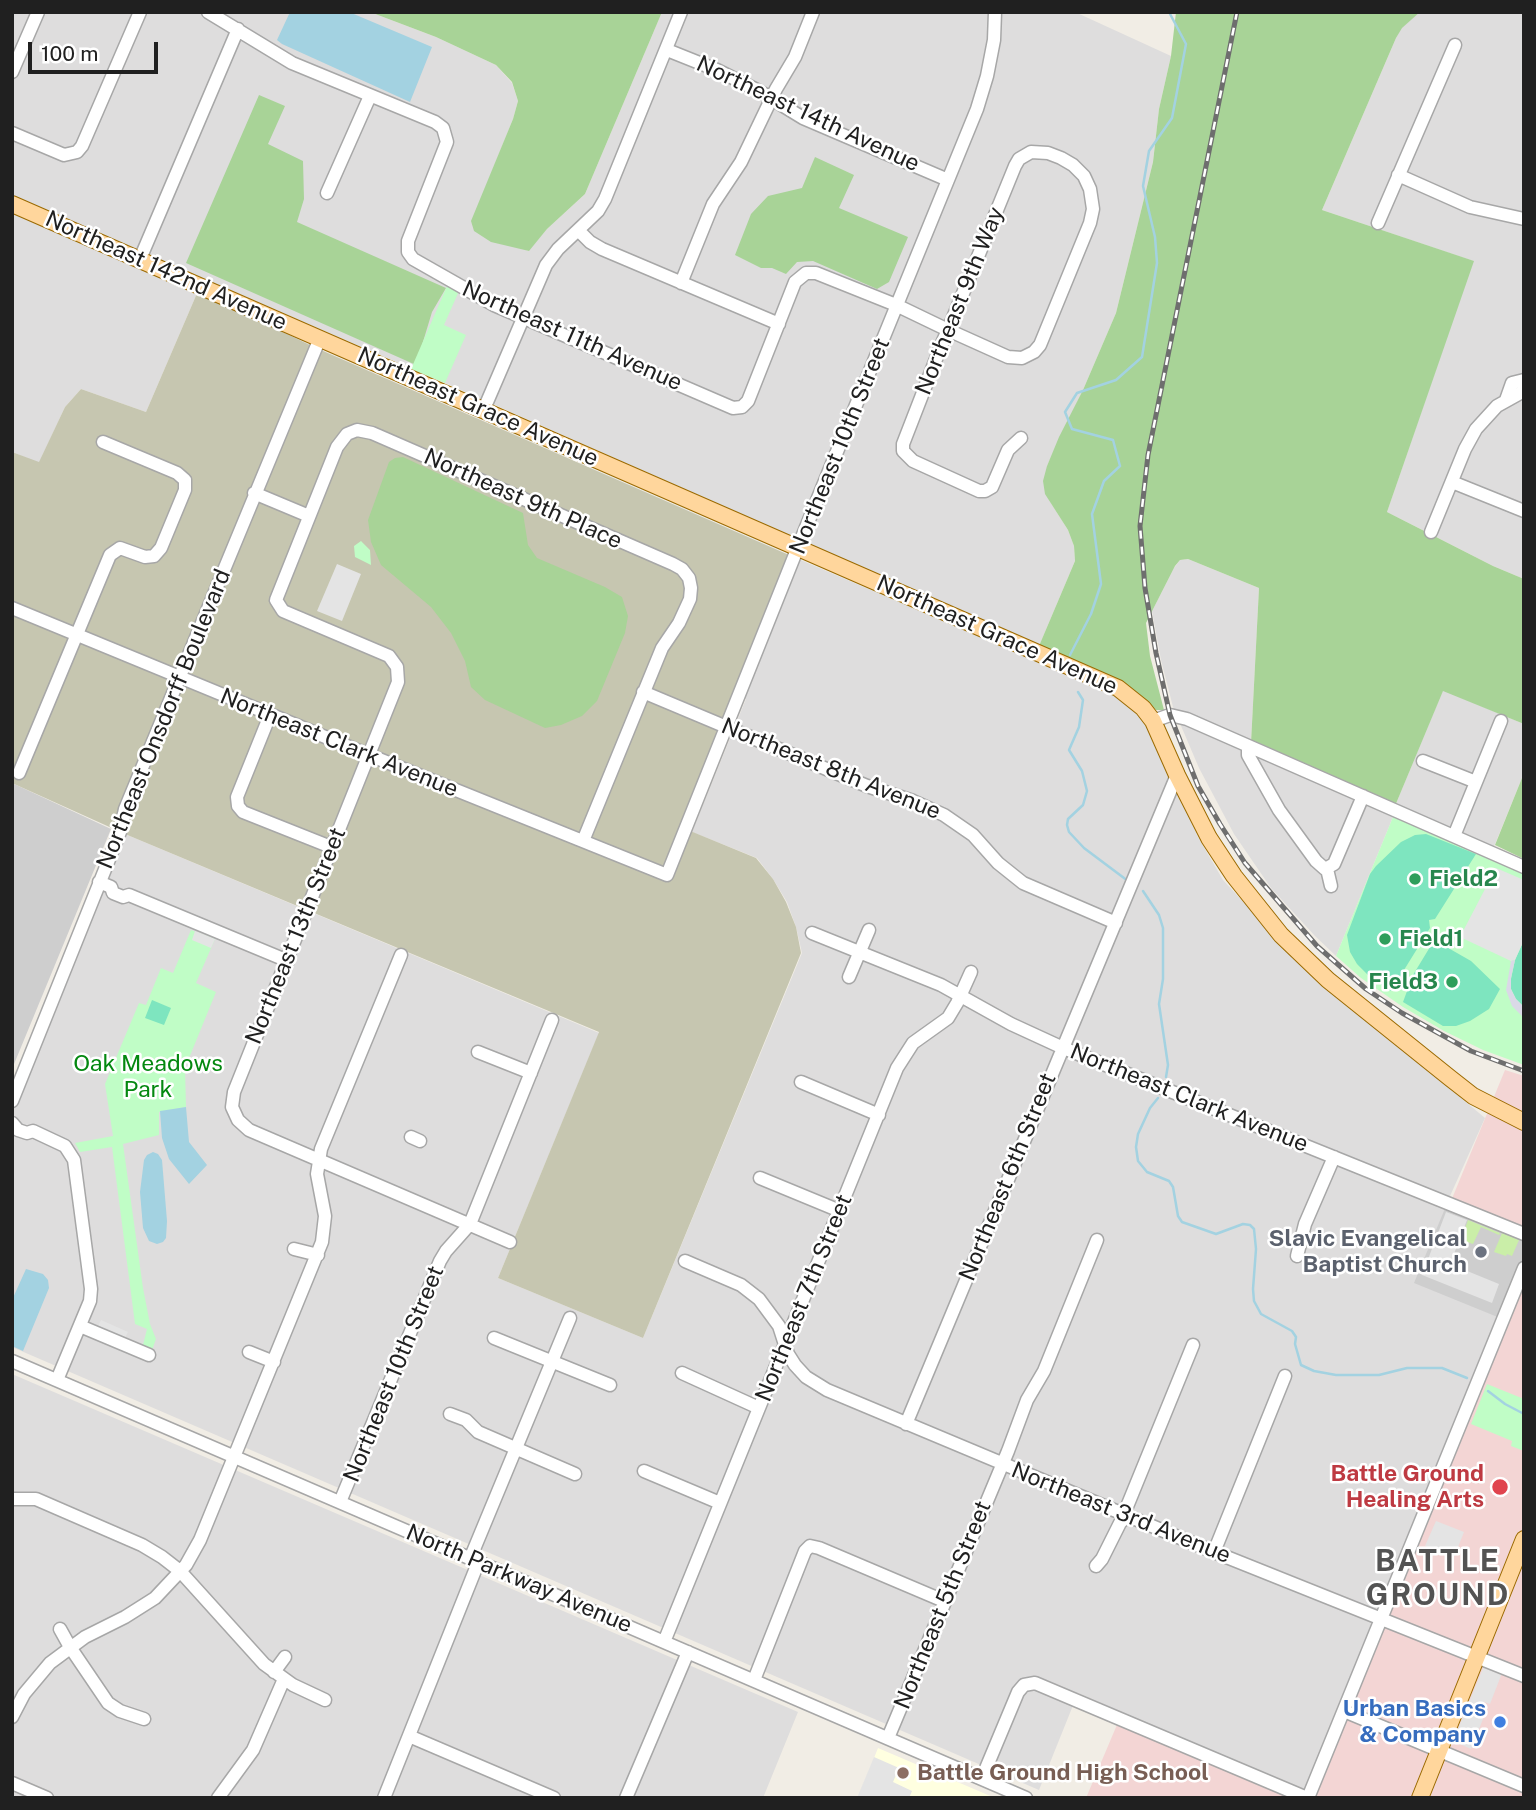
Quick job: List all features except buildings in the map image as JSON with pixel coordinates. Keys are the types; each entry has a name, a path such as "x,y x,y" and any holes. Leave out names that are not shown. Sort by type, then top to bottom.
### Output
{"main road":[{"name":"Northeast 142nd Avenue","path":"12,204 320,338"},
{"name":"Northeast Grace Avenue","path":"320,338 1118,688 1143,708 1153,720 1209,838 1234,876 1281,934 1306,959 1473,1096 1524,1122"},
{"path":"1420,1798 1524,1539"}],"street":[{"path":"12,72 38,12"},
{"path":"12,133 64,155 74,154 82,146 140,12"},
{"path":"208,12 292,63 370,96 327,193"},
{"path":"484,409 546,265 605,199 681,12"},
{"path":"681,282 713,204 741,162 795,57 813,12"},
{"name":"Northeast 10th Street","path":"667,875 948,180 987,76 994,40 995,12"},
{"path":"140,260 238,29"},
{"path":"1378,223 1455,45"},
{"name":"Northeast 14th Avenue","path":"667,50 717,70 803,118 948,180"},
{"name":"Northeast 11th Avenue","path":"370,96 435,122 446,134 446,146 408,241 408,252 413,259 484,300 729,407 742,407 750,398 779,324"},
{"name":"Northeast 9th Way","path":"948,330 1007,356 1026,356 1040,345 1090,223 1093,202 1087,182 1073,165 1038,151 1025,155 1014,166 948,330 903,451 913,461 979,491 985,491 992,487 1008,450 1021,438"},
{"path":"1398,175 1470,207 1524,219"},
{"path":"578,230 597,247 779,324 795,282 806,273 816,274 896,305 948,330"},
{"name":"Northeast Onsdorff Boulevard","path":"12,1101 105,885 125,809 320,338"},
{"path":"1506,400 1512,383 1524,380"},
{"path":"1431,533 1476,429 1489,413 1524,391"},
{"name":"Northeast 9th Place","path":"309,516 340,442 352,432 362,430 677,566 689,578 690,599 662,648 643,692"},
{"path":"19,773 110,555 116,549 124,549 145,557 154,556 161,548 185,490 185,480 177,473 103,442"},
{"path":"1452,482 1524,511"},
{"path":"254,493 309,516"},
{"name":"Northeast 13th Street","path":"309,516 277,595 277,604 284,611 383,652 397,667 396,689 234,1093 232,1107 238,1120 249,1130 318,1160"},
{"name":"Northeast Clark Avenue","path":"12,608 667,875"},
{"path":"583,841 643,692"},
{"name":"Northeast 8th Avenue","path":"643,692 867,786 913,801 944,815 973,835 998,863 1023,883 1116,923"},
{"path":"270,715 237,797 238,806 243,812 331,847"},
{"path":"1153,720 1170,715 1187,719 1524,867"},
{"path":"1454,836 1502,721"},
{"path":"1248,746 1248,754 1279,810 1320,865 1328,869"},
{"path":"1423,761 1476,782"},
{"name":"Northeast 6th Street","path":"906,1424 1061,1046 1116,923 1177,775"},
{"path":"1328,869 1334,864 1363,796"},
{"path":"1328,869 1331,886"},
{"path":"105,885 117,885 126,889 129,895 288,961"},
{"path":"849,977 869,930"},
{"name":"Northeast Clark Avenue","path":"812,933 941,985 1011,1024 1061,1046 1524,1234"},
{"path":"12,1717 34,1680 70,1647 139,1609 171,1583 200,1540 318,1255 325,1225 318,1183 318,1160 401,955"},
{"name":"Northeast 7th Street","path":"664,1642 897,1068 908,1049 948,1018 971,972"},
{"name":"Northeast 10th Street","path":"340,1502 440,1261 470,1224 552,1020"},
{"path":"478,1052 531,1073"},
{"path":"801,1082 879,1115"},
{"path":"14,1123 21,1122 31,1126 33,1131 65,1146 74,1160 91,1289 90,1301 57,1380"},
{"path":"1297,1256 1306,1224 1334,1157"},
{"path":"318,1160 510,1242"},
{"path":"760,1178 840,1211"},
{"name":"Northeast 5th Street","path":"888,1738 1027,1400 1044,1371 1097,1240"},
{"path":"294,1250 318,1255"},
{"name":"Northeast 3rd Avenue","path":"685,1261 726,1277 751,1292 774,1315 788,1354 795,1365 814,1382 906,1424 1214,1552 1524,1676"},
{"path":"982,1778 1018,1692 1030,1683 1041,1684 1308,1798 1524,1268"},
{"path":"384,1798 515,1448 570,1318"},
{"path":"80,1326 149,1354"},
{"path":"494,1338 610,1385"},
{"path":"1096,1566 1125,1515 1193,1345"},
{"path":"249,1352 274,1362"},
{"name":"North Parkway Avenue","path":"12,1361 1026,1798"},
{"path":"682,1373 759,1408"},
{"path":"1214,1552 1285,1376"},
{"path":"450,1413 466,1420 478,1432 576,1474"},
{"path":"644,1471 720,1503"},
{"path":"12,1499 26,1498 46,1503 142,1545 180,1571 256,1656 279,1675 325,1700"},
{"path":"754,1680 805,1551 810,1546 944,1601"},
{"path":"60,1629 108,1703 120,1711 144,1719"},
{"path":"626,1798 688,1652"},
{"path":"218,1798 253,1750 285,1657"},
{"path":"1344,1712 1524,1786"},
{"path":"409,1736 554,1798"},
{"path":"12,1783 47,1798"}],"shaded area":[{"path":"12,12 370,12 436,37 496,65 512,83 518,101 513,119 472,221 528,251 547,229 585,194 662,12 1075,12 1171,56 1159,109 1153,162 1116,313 1047,466 1051,503 1068,530 1074,546 1075,561 1039,646 445,383 12,196"},
{"path":"1420,12 1524,12 1524,579 1387,512 1473,261 1322,210 1396,38 1401,28"},
{"path":"12,212 198,291 146,412 81,389 65,407 39,463 12,452"},
{"path":"198,291 314,347 789,555 683,828 756,858 773,879 786,902 796,927 801,953 643,1338 498,1278 599,1032 125,834 12,783 12,452 39,462 65,407 81,389 146,412"},
{"path":"789,555 1112,693 1129,704 1147,724 1198,837 1223,880 1302,965 1485,1118 1446,1205 1524,1260 1303,1792 1078,1693 1039,1790 12,1347 12,1115 125,834 599,1033 498,1278 643,1338 802,953 787,902 757,858 692,832 746,699 733,694"},
{"path":"1188,559 1259,588 1251,743 1395,806 1443,690 1524,724 1524,773 1489,859 1393,817 1336,956 1315,936 1271,888 1234,834 1199,768 1173,707 1152,611 1174,568 1180,560"},
{"path":"337,564 361,574 342,621 317,611"},
{"path":"12,783 111,829 12,1069"},
{"path":"1496,868 1524,880 1524,940 1515,960 1511,961 1460,937"},
{"path":"195,931 215,939 211,948 192,940"},
{"path":"1515,960 1511,989 1524,1007 1524,1018 1512,1006 1506,990 1511,961"},
{"path":"1505,1070 1524,1076 1524,1231 1451,1201"},
{"path":"1446,1206 1524,1235 1524,1260 1500,1318 1414,1283"},
{"path":"1446,1212 1467,1220 1450,1264 1499,1284 1492,1303 1422,1275"},
{"path":"1524,1268 1524,1798 1086,1798 1119,1720 1301,1797"},
{"path":"101,1320 128,1332 124,1340 97,1328"},
{"path":"12,1374 798,1712 763,1798 12,1798"},
{"path":"1436,1521 1464,1532 1454,1557 1425,1546"},
{"path":"1484,1666 1502,1673 1490,1704 1484,1702 1478,1716 1483,1719 1471,1749 1453,1741"},
{"name":"Battle Ground High School","path":"878,1748 995,1798 858,1798"},
{"path":"874,1757 899,1768 893,1782 912,1791 909,1798 857,1798"}],"green space":[{"path":"370,12 662,12 585,194 547,229 529,251 491,242 474,231 471,221 513,119 518,101 512,82 496,65 436,37"},
{"path":"1176,12 1420,12 1402,28 1396,38 1322,210 1474,261 1387,512 1524,579 1524,724 1443,691 1395,806 1251,743 1259,588 1188,559 1180,560 1175,566 1146,623 1150,656 1164,710 1156,710 1118,680 1039,646 1075,561 1074,546 1068,530 1045,494 1043,481 1059,437 1083,390 1116,313 1153,162 1159,109 1171,56"},
{"path":"259,95 285,106 268,144 303,161 304,199 297,222 446,288 432,312 416,365 186,263"},
{"path":"815,157 854,175 839,208 908,237 889,282 877,289 813,261 797,262 786,274 772,268 761,268 735,255 751,214 768,196 802,188"},
{"path":"447,286 459,291 444,325 466,335 445,383 411,369"},
{"path":"403,457 523,513 528,545 537,558 622,597 628,616 625,633 597,701 582,716 545,728 485,700 471,687 465,661 451,633 431,607 381,565 371,542 368,520 389,462"},
{"path":"361,541 370,550 371,565 355,557 354,546"},
{"path":"1524,773 1524,859 1495,845"},
{"path":"1393,817 1524,874 1524,1065 1483,1050 1444,1031 1361,978 1336,956"},
{"path":"1426,834 1476,854 1435,919 1429,920 1430,928 1391,991 1357,964 1350,952 1347,935 1370,874 1376,866 1401,842 1415,835"},
{"name":"Oak Meadows Park","path":"191,930 215,939 196,983 216,992 185,1068 186,1107 159,1112 159,1135 123,1144 143,1288 150,1324 156,1339 152,1350 143,1345 147,1329 135,1324 112,1147 80,1152 75,1143 113,1136 105,1084 139,1003 146,1005 161,968 173,973"},
{"path":"1524,940 1524,1007 1511,989 1511,979 1515,960"},
{"name":"Field3","path":"1443,945 1471,961 1500,989 1489,1009 1456,1026 1443,1026 1403,1002 1413,975 1430,947"},
{"path":"152,1000 171,1008 164,1025 145,1018"},
{"path":"1468,1220 1500,1233 1499,1235 1481,1227 1473,1244 1461,1240"},
{"path":"1502,1233 1519,1240 1512,1256 1494,1252"},
{"path":"1487,1384 1524,1399 1524,1451 1511,1446 1512,1441 1471,1424"}],"water":[{"path":"290,12 349,12 432,47 410,102 282,44 277,40"},
{"path":"186,1107 189,1142 207,1165 189,1184 169,1159 162,1138 160,1111"},
{"path":"153,1152 162,1160 167,1221 166,1238 157,1244 149,1241 143,1228 140,1192 144,1160"},
{"path":"26,1269 43,1274 48,1280 49,1288 23,1351 12,1346 12,1300"}],"waterway":[{"path":"1070,655 1091,614 1101,584 1092,514 1104,481 1120,466 1113,440 1072,429 1065,412 1077,393 1116,380 1142,357 1157,263 1155,237 1143,186 1149,151 1172,118 1186,44 1169,12"},
{"path":"1078,692 1083,700 1079,727 1069,750 1082,771 1087,791 1083,805 1068,819 1067,825 1069,832 1084,848 1128,881"},
{"path":"1143,891 1159,915 1163,928 1163,979 1159,1004 1168,1065 1166,1077"},
{"path":"1158,1098 1150,1108 1138,1134 1138,1161 1147,1172 1169,1181 1182,1222 1216,1234 1243,1224 1254,1229 1254,1301 1261,1314 1292,1331 1296,1337 1295,1344 1301,1365 1314,1371 1336,1375 1379,1375 1407,1368 1442,1368 1467,1378"},
{"path":"1488,1391 1524,1414"}],"railway":[{"path":"1237,12 1148,455 1140,526 1145,588 1170,715 1198,786 1220,824 1245,863 1317,946 1366,989 1402,1013 1471,1051 1524,1071"}],"place":[{"name":"Field2","path":"1415,879"},
{"name":"Field1","path":"1385,939"},
{"name":"Field3","path":"1452,982"},
{"name":"Slavic Evangelical Baptist Church","path":"1481,1252"},
{"name":"Battle Ground Healing Arts","path":"1500,1487"},
{"name":"Urban Basics & Company","path":"1500,1722"},
{"name":"Battle Ground High School","path":"903,1773"}],"district":[{"name":"BATTLE GROUND","path":"1438,1579"}]}
